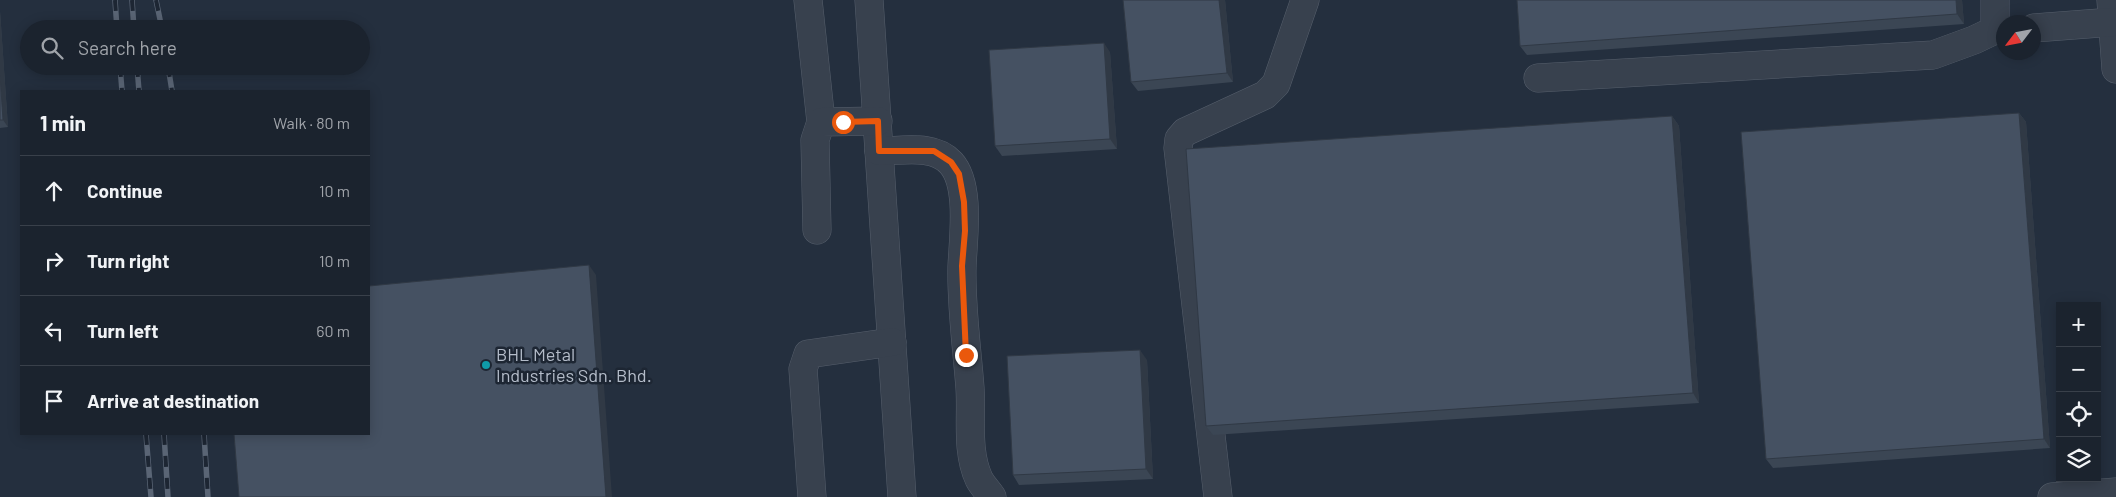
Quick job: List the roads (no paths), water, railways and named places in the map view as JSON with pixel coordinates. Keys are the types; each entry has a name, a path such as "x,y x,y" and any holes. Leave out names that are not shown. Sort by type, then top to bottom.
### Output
{"street":[{"path":"808,0 821,122 815,140 817,230"},
{"path":"869,0 902,497"},
{"path":"1218,497 1178,148 1179,139 1185,132 1265,95 1276,84 1306,0"},
{"path":"1995,0 1998,15"},
{"path":"2041,26 2112,11 2116,69"},
{"path":"1538,78 1933,55 1996,31"},
{"path":"821,122 878,121"},
{"path":"879,151 934,151 951,162 959,174 964,202 965,231 962,266 964,328 970,389 970,443 979,479 992,497"},
{"path":"812,497 803,369 808,354 892,342"},
{"path":"2052,497 2116,492"}],"railway":[{"path":"115,0 116,20"},
{"path":"132,0 133,20"},
{"path":"156,0 160,20"},
{"path":"121,75 122,90"},
{"path":"138,75 139,90"},
{"path":"169,75 172,90"},
{"path":"146,435 151,497"},
{"path":"164,435 168,497"},
{"path":"204,435 208,497"}],"place":[{"name":"BHL Metal Industries Sdn. Bhd.","path":"486,365"}]}
